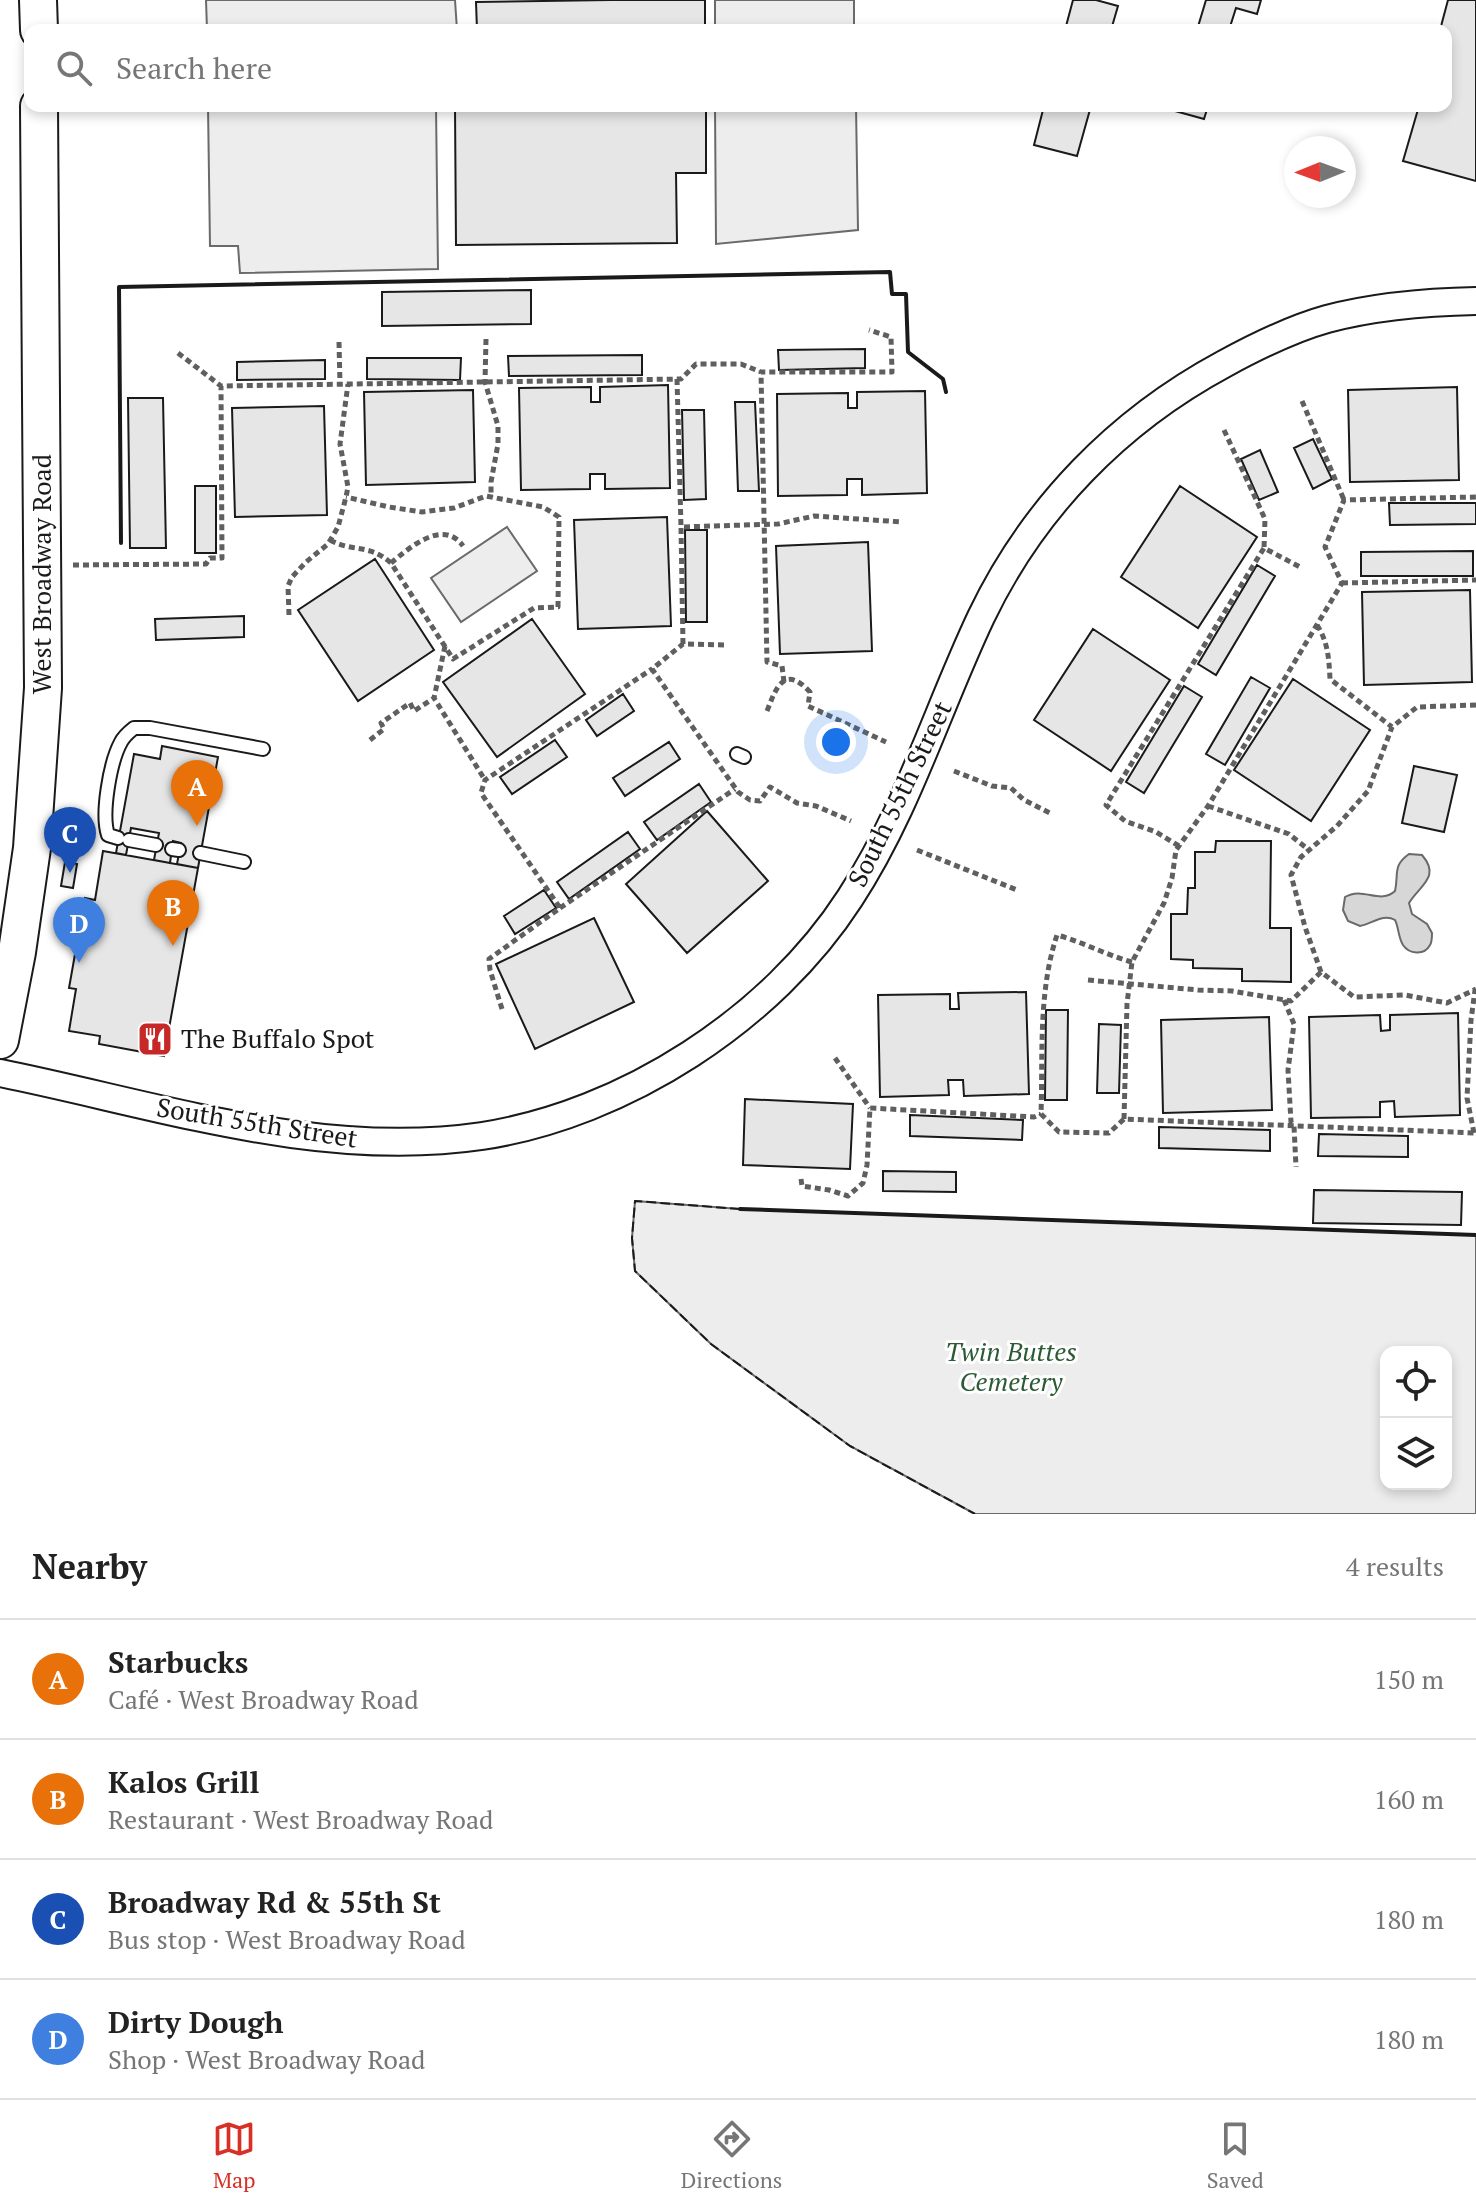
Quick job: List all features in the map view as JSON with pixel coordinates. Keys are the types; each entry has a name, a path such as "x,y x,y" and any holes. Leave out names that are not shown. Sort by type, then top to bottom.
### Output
{"main road":[{"path":"38,0 39,24"},
{"name":"West Broadway Road","path":"0,1040 32,848 43,688 39,112"}],"street":[{"name":"South 55th Street","path":"0,1073 248,1127 345,1139 392,1141 454,1139 514,1130 575,1111 636,1085 696,1049 757,1005 830,926 850,899 888,830 978,624 1001,581 1058,496 1102,451 1157,406 1210,371 1302,327 1385,307 1476,301"}],"lane":[{"path":"156,845 108,835 105,826 115,756 122,739 134,728 150,728 263,749"},
{"path":"200,853 244,862"}],"path":[{"path":"178,353 221,386 681,379 696,364 741,364 761,372 892,372 891,337 869,330"},
{"path":"486,339 485,382 498,426 491,497"},
{"path":"339,342 340,384"},
{"path":"761,372 767,662 782,666 784,682"},
{"path":"677,379 683,644"},
{"path":"289,615 288,586 292,577 330,540 338,527 346,497 348,487 340,444 348,384"},
{"path":"73,565 181,566 206,564 210,558 222,558 221,386"},
{"path":"1302,401 1344,500 1325,547 1342,583"},
{"path":"1179,846 1156,832 1125,821 1106,805 1264,548 1265,519 1224,430"},
{"path":"330,540 342,546 378,552 391,563 453,659 534,608 558,607 559,517 543,507 486,496 454,508 422,512 346,497"},
{"path":"1344,500 1476,497"},
{"path":"681,527 778,524 814,516 902,522"},
{"path":"391,563 423,538 448,535 463,546"},
{"path":"1264,548 1300,567"},
{"path":"1342,583 1476,580"},
{"path":"1124,1119 1127,1004 1132,962 1164,903 1176,850 1208,806 1342,583"},
{"path":"1317,625 1325,637 1330,679 1392,727"},
{"path":"445,646 434,698 485,780"},
{"path":"560,908 481,793 485,780 652,669"},
{"path":"767,711 778,685 787,680 801,682 810,692 808,706 886,742"},
{"path":"370,740 384,729 381,723 410,703 414,711 434,698"},
{"path":"1476,705 1417,707 1392,727 1368,791 1337,826 1301,857 1291,875 1321,972 1354,997 1405,995 1447,1003 1476,990"},
{"path":"954,771 992,786 1011,788 1024,800 1052,814"},
{"path":"502,1009 489,959 735,789"},
{"path":"1208,806 1289,834 1309,850"},
{"path":"917,850 1017,890"},
{"path":"1132,962 1057,935 1045,994 1041,1114 1059,1132 1109,1133 1124,1119 1475,1133 1467,1098 1471,1020 1476,990"},
{"path":"1088,980 1232,991 1291,1001 1321,972"},
{"path":"1284,1000 1294,1024 1288,1070 1296,1167"},
{"path":"801,1179 802,1186 848,1196 863,1183 870,1108 835,1058"},
{"path":"870,1108 1034,1117 1041,1114"}],"shaded area":[{"path":"206,0 455,0 457,24 207,24"},
{"path":"715,0 854,0 854,24 715,24"},
{"path":"208,112 436,112 438,269 240,273 238,246 210,246"},
{"path":"715,112 856,112 858,230 716,244"},
{"path":"507,527 537,571 461,622 431,578"},
{"path":"1409,854 1422,855 1430,869 1427,880 1409,903 1412,914 1427,924 1432,933 1430,945 1420,952 1403,945 1395,920 1382,918 1360,926 1348,921 1343,910 1345,897 1352,894 1383,896 1395,891 1398,866"},
{"name":"Twin Buttes Cemetery","path":"635,1201 740,1209 1476,1235 1476,1514 975,1514 850,1446 711,1344 635,1271 632,1238"}],"building":[{"path":"705,0 705,24 477,24 476,2"},
{"path":"1073,0 1096,0 1118,6 1113,24 1067,24"},
{"path":"1206,0 1261,0 1257,14 1236,8 1231,24 1199,24"},
{"path":"1448,0 1476,0 1476,181 1403,161 1417,112 1452,112 1452,24 1442,24"},
{"path":"455,112 706,112 706,173 676,173 677,243 456,245"},
{"path":"1042,112 1089,112 1077,156 1034,145"},
{"path":"1179,112 1206,112 1204,119"},
{"path":"531,290 531,324 382,326 382,292"},
{"path":"865,349 865,368 779,370 778,350"},
{"path":"642,355 642,375 509,376 508,356"},
{"path":"367,358 461,358 460,380 367,379"},
{"path":"325,360 325,379 237,380 237,362"},
{"path":"668,385 670,488 605,489 605,474 590,474 590,489 521,490 519,388 591,387 591,402 600,402 600,387"},
{"path":"1457,387 1459,480 1350,482 1348,390"},
{"path":"473,390 475,482 366,485 364,392"},
{"path":"925,391 927,493 862,495 862,479 847,479 847,495 778,496 777,394 848,393 848,408 857,408 857,392"},
{"path":"128,398 163,398 166,548 130,548"},
{"path":"735,402 755,402 759,491 738,491"},
{"path":"324,406 327,515 235,517 232,408"},
{"path":"682,410 704,410 706,499 684,500"},
{"path":"1313,439 1332,479 1313,489 1294,448"},
{"path":"1260,450 1278,492 1259,500 1241,459"},
{"path":"195,486 216,486 216,553 195,553"},
{"path":"1180,486 1257,537 1198,628 1121,577"},
{"path":"1389,503 1476,503 1476,524 1390,525"},
{"path":"667,517 671,626 578,629 574,520"},
{"path":"685,530 707,530 707,622 686,622"},
{"path":"868,542 872,651 780,654 776,546"},
{"path":"1473,551 1473,576 1361,576 1361,552"},
{"path":"375,559 434,650 358,701 298,610"},
{"path":"1257,565 1275,576 1216,675 1198,664"},
{"path":"1470,590 1472,682 1364,685 1362,592"},
{"path":"244,616 244,637 156,640 155,619"},
{"path":"532,619 585,694 497,757 443,682"},
{"path":"1093,629 1170,680 1111,771 1034,720"},
{"path":"1251,677 1270,688 1225,765 1206,754"},
{"path":"1293,679 1370,730 1311,821 1234,770"},
{"path":"1184,686 1202,697 1144,793 1126,782"},
{"path":"623,694 634,711 597,736 586,720"},
{"path":"555,740 567,757 512,794 500,777"},
{"path":"669,742 680,759 625,796 613,778"},
{"path":"162,746 218,757 198,868 177,864 181,843 173,841 170,863 154,860 159,833 131,828 126,855 116,853 134,754 160,759"},
{"path":"1414,766 1457,775 1444,832 1402,823"},
{"path":"699,784 711,802 657,840 644,822"},
{"path":"707,811 768,881 687,953 626,884"},
{"path":"628,832 640,849 569,899 557,882"},
{"path":"1216,841 1271,841 1270,928 1291,928 1291,982 1242,981 1242,969 1193,968 1193,960 1171,959 1171,914 1187,914 1188,888 1195,888 1195,852 1215,852"},
{"path":"103,851 198,868 164,1056 99,1044 100,1036 69,1031 76,989 69,988 85,898 95,900"},
{"path":"65,862 77,864 73,888 61,886"},
{"path":"544,890 556,908 515,934 504,916"},
{"path":"594,918 634,1002 535,1049 496,964"},
{"path":"1026,992 1029,1094 964,1096 963,1080 948,1080 949,1095 880,1097 878,995 950,994 950,1009 959,1009 958,993"},
{"path":"1046,1010 1068,1010 1067,1100 1045,1100"},
{"path":"1458,1013 1460,1115 1395,1117 1394,1101 1380,1102 1380,1117 1311,1118 1309,1017 1380,1015 1381,1031 1390,1030 1390,1015"},
{"path":"1269,1017 1272,1110 1163,1113 1161,1020"},
{"path":"1099,1024 1121,1025 1119,1093 1097,1093"},
{"path":"745,1099 853,1104 850,1169 743,1165"},
{"path":"910,1115 1023,1120 1022,1140 910,1136"},
{"path":"1159,1127 1270,1130 1270,1151 1159,1148"},
{"path":"1319,1134 1408,1136 1408,1157 1318,1156"},
{"path":"883,1171 956,1172 956,1192 883,1191"},
{"path":"1314,1190 1462,1192 1461,1225 1313,1223"}],"fence":[{"path":"740,1209 635,1201 632,1238 635,1271 711,1344 850,1446 975,1514"}],"wall":[{"path":"121,543 119,287 890,272 892,294 906,294 908,352 943,379 946,392"},
{"path":"740,1209 1476,1235"}],"place":[{"name":"Starbucks","path":"197,826"},
{"name":"Broadway Rd & 55th St","path":"70,873"},
{"name":"Kalos Grill","path":"173,946"},
{"name":"Dirty Dough","path":"79,963"},
{"name":"The Buffalo Spot","path":"155,1039"}]}
